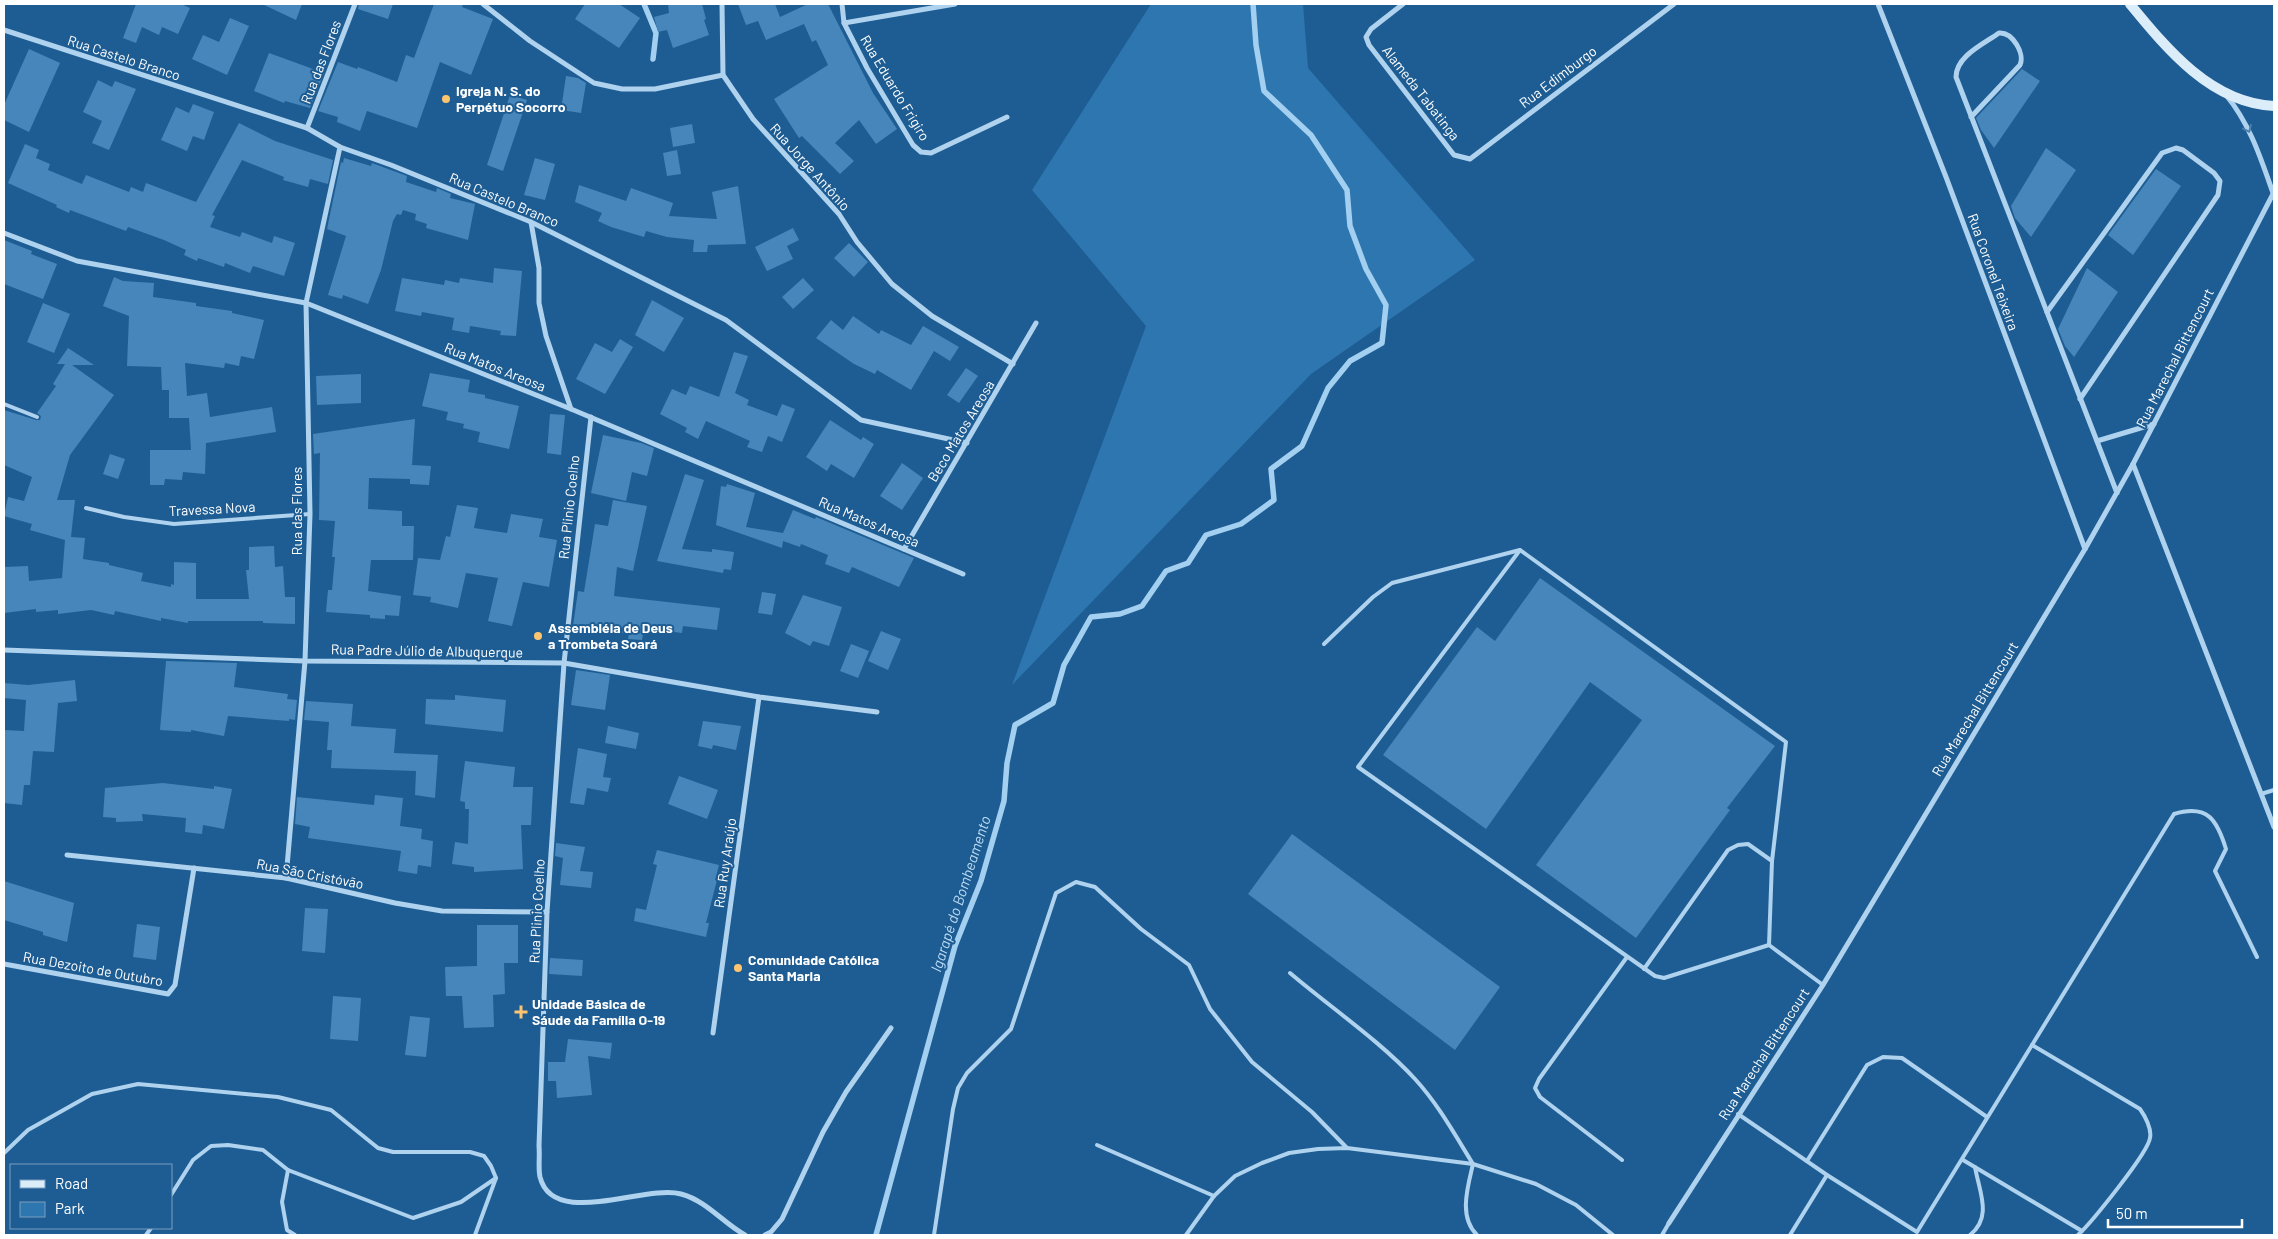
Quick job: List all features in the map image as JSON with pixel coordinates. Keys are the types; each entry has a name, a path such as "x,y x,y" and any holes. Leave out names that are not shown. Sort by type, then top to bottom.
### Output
{"street":[{"name":"Rua das Flores","path":"307,128 355,4"},
{"path":"483,4 530,40 594,83 622,89 655,88 724,75 722,4"},
{"name":"Rua Eduardo Frigiro","path":"842,4 844,23 867,68 913,145 920,152 931,153 1007,116"},
{"path":"844,23 955,4"},
{"name":"Alameda Tabatinga","path":"1403,4 1371,29 1366,37 1369,45 1454,154"},
{"name":"Rua Edimburgo","path":"1454,154 1470,159 1674,4"},
{"name":"Rua Coronel Teixeira","path":"1878,4 1946,177 2085,549"},
{"path":"2130,4 2181,62 2199,78 2246,101 2274,106"},
{"name":"Rua Castelo Branco","path":"4,30 307,128 340,147 391,165 531,222 726,320 861,420 967,443"},
{"path":"1971,117 2020,65 2023,59 2009,35 1999,33 1964,58 1956,71 1956,77 1971,117 2047,312 2080,399 2117,493"},
{"name":"Rua Jorge Antônio","path":"724,75 753,119 839,214 857,242 892,284 932,316 1013,364"},
{"path":"2220,89 2239,111 2248,128 2274,192"},
{"name":"Rua das Flores","path":"286,878 305,661 310,514 306,303 340,147"},
{"path":"2047,312 2162,152 2176,148 2183,150 2214,174 2220,181 2218,195 2080,399"},
{"name":"Rua Marechal Bittencourt","path":"1669,1223 1823,985 2085,549 2133,464 2274,192"},
{"path":"531,222 539,268 539,303 546,336 570,409"},
{"name":"Rua Matos Areosa","path":"4,233 77,261 306,303 591,417 963,574"},
{"name":"Beco Matos Areosa","path":"904,549 1036,323"},
{"name":"Rua Plinio Coelho","path":"591,417 564,664 547,912 539,1146 540,1178 549,1193 566,1203 587,1204 660,1192 680,1194 701,1202 745,1235"},
{"path":"2097,442 2154,424"},
{"path":"2133,464 2274,827"},
{"name":"Rua Padre Júlio de Albuquerque","path":"4,650 305,661 564,664 759,697 877,712"},
{"name":"Rua Ruy Araújo","path":"713,1033 759,697"},
{"name":"Rua São Cristóvão","path":"68,855 286,878 395,903 442,911 547,912"},
{"name":"Rua Dezoito de Outubro","path":"4,964 168,994 175,985 194,868"},
{"path":"765,1235 771,1232 782,1219 822,1132 846,1092 890,1028"}],"lane":[{"path":"4,404 38,417"},
{"name":"Travessa Nova","path":"86,508 124,517 174,524 310,514"},
{"path":"1520,550 1786,742 1772,861 1769,945"},
{"path":"1520,550 1358,767 1654,976 1664,978 1769,945"},
{"path":"1324,644 1373,597 1392,583 1520,550"},
{"path":"2261,794 2274,790"},
{"path":"1917,1232 2174,814 2190,809 2206,814 2219,828 2226,849 2215,871 2257,957"},
{"path":"1644,969 1728,850 1738,845 1748,844 1772,861"},
{"path":"934,1235 953,1109 958,1088 967,1073 1011,1029 1056,893 1076,882 1095,887 1141,929 1189,965 1210,1009 1252,1062 1312,1112 1347,1148"},
{"path":"1769,945 1823,985"},
{"path":"1622,1160 1540,1098 1535,1088 1539,1079 1627,957"},
{"path":"1290,973 1391,1056 1415,1079 1435,1103 1473,1164 1466,1204 1468,1218 1478,1235"},
{"path":"2032,1045 2140,1109 2147,1119 2150,1138 2142,1154 2078,1235"},
{"path":"1807,1161 1866,1064 1884,1057 1902,1058 1988,1117"},
{"path":"4,1153 28,1130 92,1094 138,1084 278,1098 331,1110 378,1148 393,1152 477,1154 484,1156 496,1178 475,1235"},
{"path":"1738,1114 1827,1175 1923,1235"},
{"path":"172,1193 193,1160 211,1146 228,1145 263,1150 288,1170 413,1218 461,1202 496,1178"},
{"path":"1097,1145 1214,1196"},
{"path":"1186,1235 1214,1196 1235,1176 1289,1153 1347,1148 1473,1164 1536,1184 1576,1205 1613,1235"},
{"path":"1963,1160 2082,1231"},
{"path":"1970,1235 1983,1219 1984,1208 1975,1167"},
{"path":"288,1170 282,1202 287,1230 295,1235"},
{"path":"1790,1235 1827,1175"},
{"path":"1662,1235 1669,1223"}],"green space":[{"path":"1151,4 1303,4 1308,68 1475,260 1311,374 1012,685 1146,326 1032,190"}],"building":[{"path":"136,4 181,4 190,8 178,34 162,27 159,35 142,27 136,43 123,38"},
{"path":"262,4 302,4 296,20"},
{"path":"359,4 393,4 388,19 358,9"},
{"path":"434,4 463,4 462,7 493,19 471,75 440,62 417,128 367,111 360,131 337,122 338,117 318,111 338,62 357,69 358,67 397,82 406,55 414,58"},
{"path":"585,4 619,4 640,18 619,48 575,19"},
{"path":"668,4 702,4 706,19 704,20 709,35 673,48 667,30 658,32 654,17 669,13"},
{"path":"738,4 775,4 780,17 808,4 828,4 873,93 897,129 876,144 859,120 835,143 854,161 840,174 802,136 799,138 774,99 828,65 816,40 812,42 804,24 766,40 758,21 746,25"},
{"path":"230,18 249,26 227,75 192,59 203,35 219,42"},
{"path":"29,49 60,63 29,132 4,120 4,105"},
{"path":"269,53 324,73 310,108 285,101 284,103 254,91"},
{"path":"2022,69 2040,81 1994,148 1981,130 1976,118"},
{"path":"566,76 578,78 586,83 581,113 561,110"},
{"path":"98,80 112,87 115,81 136,89 109,150 92,143 102,121 83,112"},
{"path":"510,95 527,100 503,171 487,165"},
{"path":"193,104 214,112 204,140 193,136 187,151 161,140 176,107 189,113"},
{"path":"239,123 275,141 333,160 328,184 310,179 308,187 283,180 284,177 242,160 212,215 215,216 210,227 240,237 242,232 272,243 274,236 295,243 284,276 253,266 250,273 225,263 224,267 198,258 197,261 184,255 186,250 164,240 128,227 126,231 70,210 69,213 56,207 57,205 8,183 25,144 39,150 36,158 50,164 48,170 82,184 86,175 129,192 131,187 143,192 146,183 196,202"},
{"path":"692,124 695,143 673,147 670,128"},
{"path":"2046,148 2076,170 2031,237 2015,218 2011,206"},
{"path":"677,150 681,174 667,176 663,153"},
{"path":"344,158 371,166 372,163 407,176 406,182 436,192 437,188 451,194 450,198 475,204 468,240 426,228 427,224 415,220 416,214 403,210 401,215 397,214 393,221 381,270 368,304 343,295 342,299 328,295 346,236 327,229 341,162 343,163"},
{"path":"535,158 555,164 545,200 524,195"},
{"path":"2156,169 2181,186 2133,255 2108,235"},
{"path":"579,185 626,201 631,188 673,203 669,216 717,219 712,192 738,186 746,244 708,245 707,252 693,252 694,240 667,237 646,231 644,237 611,227 598,221 602,213 575,202"},
{"path":"793,228 799,240 787,246 793,259 767,271 755,247"},
{"path":"4,240 32,251 31,254 57,264 43,299 4,284"},
{"path":"849,243 868,262 854,277 834,258"},
{"path":"494,268 522,271 516,336 500,335 501,331 470,326 469,333 452,330 454,318 422,312 421,316 395,311 402,278 444,285 445,280 459,283 460,278 493,283"},
{"path":"2087,268 2118,292 2074,357 2065,346 2058,329"},
{"path":"114,277 123,281 154,283 153,297 196,303 196,306 232,311 232,313 264,320 254,359 241,356 239,366 225,363 224,368 185,363 187,396 207,393 210,417 272,407 276,432 206,443 205,474 183,472 182,480 165,479 164,485 150,485 150,450 191,450 189,418 169,418 169,390 162,390 161,367 127,366 129,316 103,306"},
{"path":"803,278 814,290 793,309 782,297"},
{"path":"652,300 684,318 664,352 635,335"},
{"path":"43,303 70,314 54,353 27,342"},
{"path":"853,316 879,334 881,330 911,345 923,326 959,347 950,361 934,351 911,390 877,370 875,374 854,364 816,338 831,320 843,330"},
{"path":"620,339 633,347 605,394 576,379 595,343 612,352"},
{"path":"68,348 94,365 72,365 114,395 70,455 57,500 75,500 71,537 85,538 83,559 109,563 109,565 143,573 141,581 171,587 171,584 174,585 174,562 196,563 196,599 249,599 246,570 249,570 249,547 274,546 275,567 283,566 285,597 295,597 295,624 263,623 263,621 188,621 188,623 161,618 161,621 115,611 114,615 91,610 58,614 58,610 36,612 36,609 4,613 4,567 28,566 29,581 62,578 65,540 30,530 32,524 4,516 8,497 24,501 32,477 4,465 4,410 40,420 41,416 37,413 56,386 53,384 65,364 57,364"},
{"path":"734,352 748,356 735,393 749,400 747,405 777,416 782,404 795,409 782,442 768,436 762,452 747,447 750,441 706,421 698,439 685,432 687,428 660,414 672,389 686,395 690,386 719,397"},
{"path":"966,368 978,376 959,403 947,395"},
{"path":"430,373 470,380 468,392 485,395 485,398 519,406 509,449 478,442 480,432 463,428 464,424 446,420 448,412 422,406"},
{"path":"361,374 361,403 317,405 316,376"},
{"path":"550,414 565,415 561,455 547,453"},
{"path":"415,419 412,465 431,466 429,485 410,484 410,479 369,478 368,509 402,511 402,526 414,526 413,560 371,560 368,591 401,596 399,616 385,615 385,619 370,618 370,615 326,612 328,590 332,590 335,557 332,557 335,521 319,520 320,453 314,454 313,434"},
{"path":"830,420 861,440 863,437 874,444 854,478 831,464 827,471 806,457"},
{"path":"603,435 641,443 654,448 647,476 632,472 626,501 591,493"},
{"path":"110,454 125,459 118,479 103,474"},
{"path":"902,463 923,478 902,510 880,496"},
{"path":"685,474 704,480 682,549 712,552 712,549 734,552 731,570 724,569 723,573 657,561"},
{"path":"727,484 755,493 746,527 783,533 793,510 815,519 816,517 914,558 899,587 852,567 849,573 825,564 828,555 801,544 800,547 783,541 782,548 716,525 721,486 726,487"},
{"path":"613,500 647,506 633,571 617,567 614,596 720,608 717,630 683,626 682,633 644,628 642,640 628,639 629,634 573,626 578,591 584,592 595,524 608,526"},
{"path":"457,505 478,508 474,528 507,533 511,514 543,519 539,537 557,540 549,587 523,582 512,626 488,621 498,578 466,573 458,608 430,602 431,597 413,595 418,558 440,560 446,536 450,537"},
{"path":"1540,578 1775,746 1727,808 1730,810 1636,938 1536,865 1642,720 1590,682 1486,829 1383,755 1477,627 1495,641"},
{"path":"762,592 776,594 772,615 758,613"},
{"path":"803,595 842,607 829,646 813,641 810,646 785,633"},
{"path":"881,631 901,639 888,670 868,661"},
{"path":"851,644 869,651 858,678 840,671"},
{"path":"166,661 237,663 234,687 288,694 287,699 297,700 295,720 228,716 224,736 191,730 191,732 160,730"},
{"path":"576,670 610,675 605,710 571,705"},
{"path":"75,680 77,701 58,703 54,752 33,751 30,785 24,785 22,805 4,803 4,730 24,731 26,700 4,698 4,683 28,685"},
{"path":"455,695 506,700 503,732 425,724 426,699 455,700"},
{"path":"306,701 353,704 351,726 396,729 394,753 438,755 435,798 415,795 416,771 331,768 332,750 327,750 329,722 304,720"},
{"path":"703,721 741,726 736,750 713,745 712,749 698,746"},
{"path":"608,726 639,733 636,749 605,743"},
{"path":"578,748 607,754 603,777 611,778 608,792 587,788 584,805 570,803"},
{"path":"465,761 515,767 513,787 533,787 531,825 521,825 523,869 474,872 474,867 452,864 455,842 468,844 469,809 465,809 465,802 460,801"},
{"path":"679,776 718,790 707,819 668,804"},
{"path":"163,783 214,789 214,786 232,789 224,829 203,825 202,834 185,832 186,818 142,814 143,821 116,822 116,818 103,817 105,788"},
{"path":"375,795 403,798 400,826 422,829 421,839 433,841 431,867 418,865 417,874 398,871 401,851 308,838 310,827 295,824 297,797 374,805"},
{"path":"1292,834 1500,987 1455,1050 1248,894"},
{"path":"556,843 585,847 580,871 593,872 591,888 560,885 563,858 555,856"},
{"path":"657,850 719,865 706,923 709,923 706,937 634,921 636,908 646,910 657,865 653,864"},
{"path":"4,881 74,903 67,942 43,935 43,932 4,920"},
{"path":"305,908 328,909 325,953 302,951"},
{"path":"137,924 160,927 156,960 133,957"},
{"path":"477,925 518,925 518,963 504,963 505,994 493,995 494,1027 464,1028 462,996 446,996 445,967 477,966"},
{"path":"550,958 583,960 582,976 549,974"},
{"path":"333,996 361,998 358,1041 330,1039"},
{"path":"410,1016 430,1018 426,1057 405,1055"},
{"path":"568,1039 612,1043 610,1059 588,1056 592,1095 557,1098 556,1081 548,1081 548,1062 565,1062"}],"waterway":[{"path":"644,4 656,33 653,59"},
{"name":"Igarapé do Bombeamento","path":"876,1235 955,946 981,881 1004,801 1007,763 1015,725 1053,703 1064,665 1091,617 1120,614 1142,606 1166,571 1188,563 1206,535 1241,524 1274,500 1271,469 1302,446 1328,388 1350,361 1382,343 1386,305 1366,269 1350,226 1347,190 1311,135 1264,91 1256,45 1253,4"}],"place":[{"name":"Igreja N. S. do Perpétuo Socorro","path":"446,99"},
{"name":"Assembléia de Deus a Trombeta Soará","path":"538,636"},
{"name":"Comunidade Católica Santa Maria","path":"738,968"},
{"name":"Unidade Básica de Sáude da Família O-19","path":"521,1012"}]}
